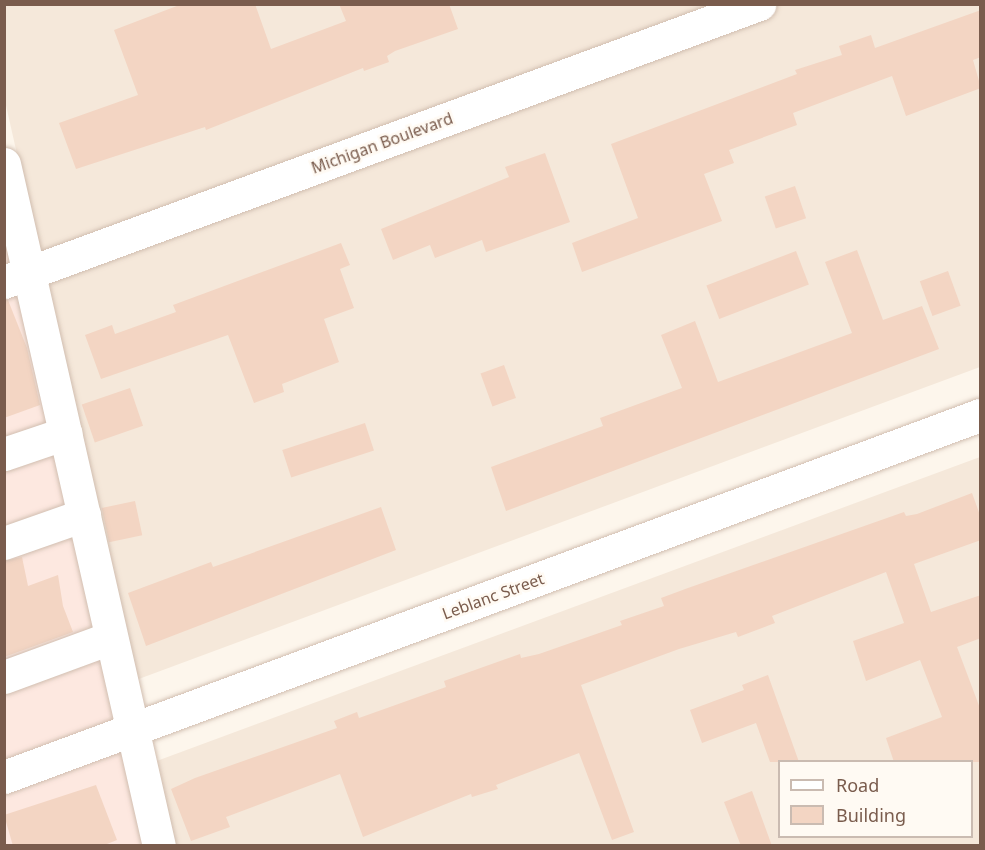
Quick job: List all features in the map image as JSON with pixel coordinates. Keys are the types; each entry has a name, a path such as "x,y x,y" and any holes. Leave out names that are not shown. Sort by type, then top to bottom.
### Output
{"street":[{"name":"Michigan Boulevard","path":"18,277 759,4"},
{"path":"4,164 18,277 66,433 130,730 159,846"},
{"name":"Leblanc Street","path":"4,777 981,415"},
{"path":"4,454 66,433"},
{"path":"4,543 84,515"},
{"path":"4,677 110,638"}],"shaded area":[{"path":"4,5 980,5 980,367 136,680 5,101"},
{"path":"4,164 159,845 5,845"},
{"path":"980,457 980,845 172,845 154,762"}],"building":[{"path":"182,4 255,4 271,49 346,21 339,4 449,4 458,29 395,51 387,56 389,62 364,71 363,68 206,130 205,127 76,169 59,123 138,95 114,30"},
{"path":"981,10 981,57 973,60 981,88 906,116 892,76 793,113 797,125 729,150 734,163 704,174 722,221 582,272 572,243 638,218 611,144 797,74 795,70 842,55 839,46 871,35 875,48"},
{"path":"545,153 570,222 486,252 482,240 435,258 430,245 393,260 381,229 509,177 505,167"},
{"path":"795,186 806,218 776,229 765,196"},
{"path":"341,243 350,265 340,269 354,308 324,319 339,362 282,384 284,392 254,403 228,335 101,379 85,335 112,325 115,334 176,312 173,305"},
{"path":"857,250 883,320 922,306 939,349 506,511 491,467 603,426 600,418 682,388 661,335 695,321 718,382 852,333 825,262"},
{"path":"796,251 809,285 719,319 706,285"},
{"path":"948,271 961,306 932,316 920,281"},
{"path":"4,300 8,300 27,348 40,405 4,418"},
{"path":"504,365 516,398 492,406 481,374"},
{"path":"130,388 143,426 95,442 82,405"},
{"path":"365,423 374,451 291,477 282,450"},
{"path":"972,493 981,518 981,540 914,564 931,612 981,595 981,638 957,647 981,711 981,762 973,762 973,760 893,760 886,738 942,717 920,660 866,681 853,641 904,623 886,572 772,616 775,623 738,637 736,632 679,649 581,685 634,832 612,840 579,753 496,785 498,789 472,797 471,794 363,837 340,774 226,817 230,827 191,841 171,789 195,778 337,728 334,721 357,712 359,718 446,687 444,681 520,654 521,658 539,654 622,625 620,621 664,606 661,598 688,588 904,512 906,516"},
{"path":"135,501 142,535 109,542 102,508"},
{"path":"381,507 396,550 146,646 128,593 211,562 213,567"},
{"path":"22,557 28,586 58,575 63,606 73,632 4,657 4,561"},
{"path":"768,675 798,760 770,762 756,723 702,743 690,710 744,690 742,685"},
{"path":"96,785 117,840 102,846 13,846 4,815"},
{"path":"752,791 772,846 741,846 724,802"}]}
